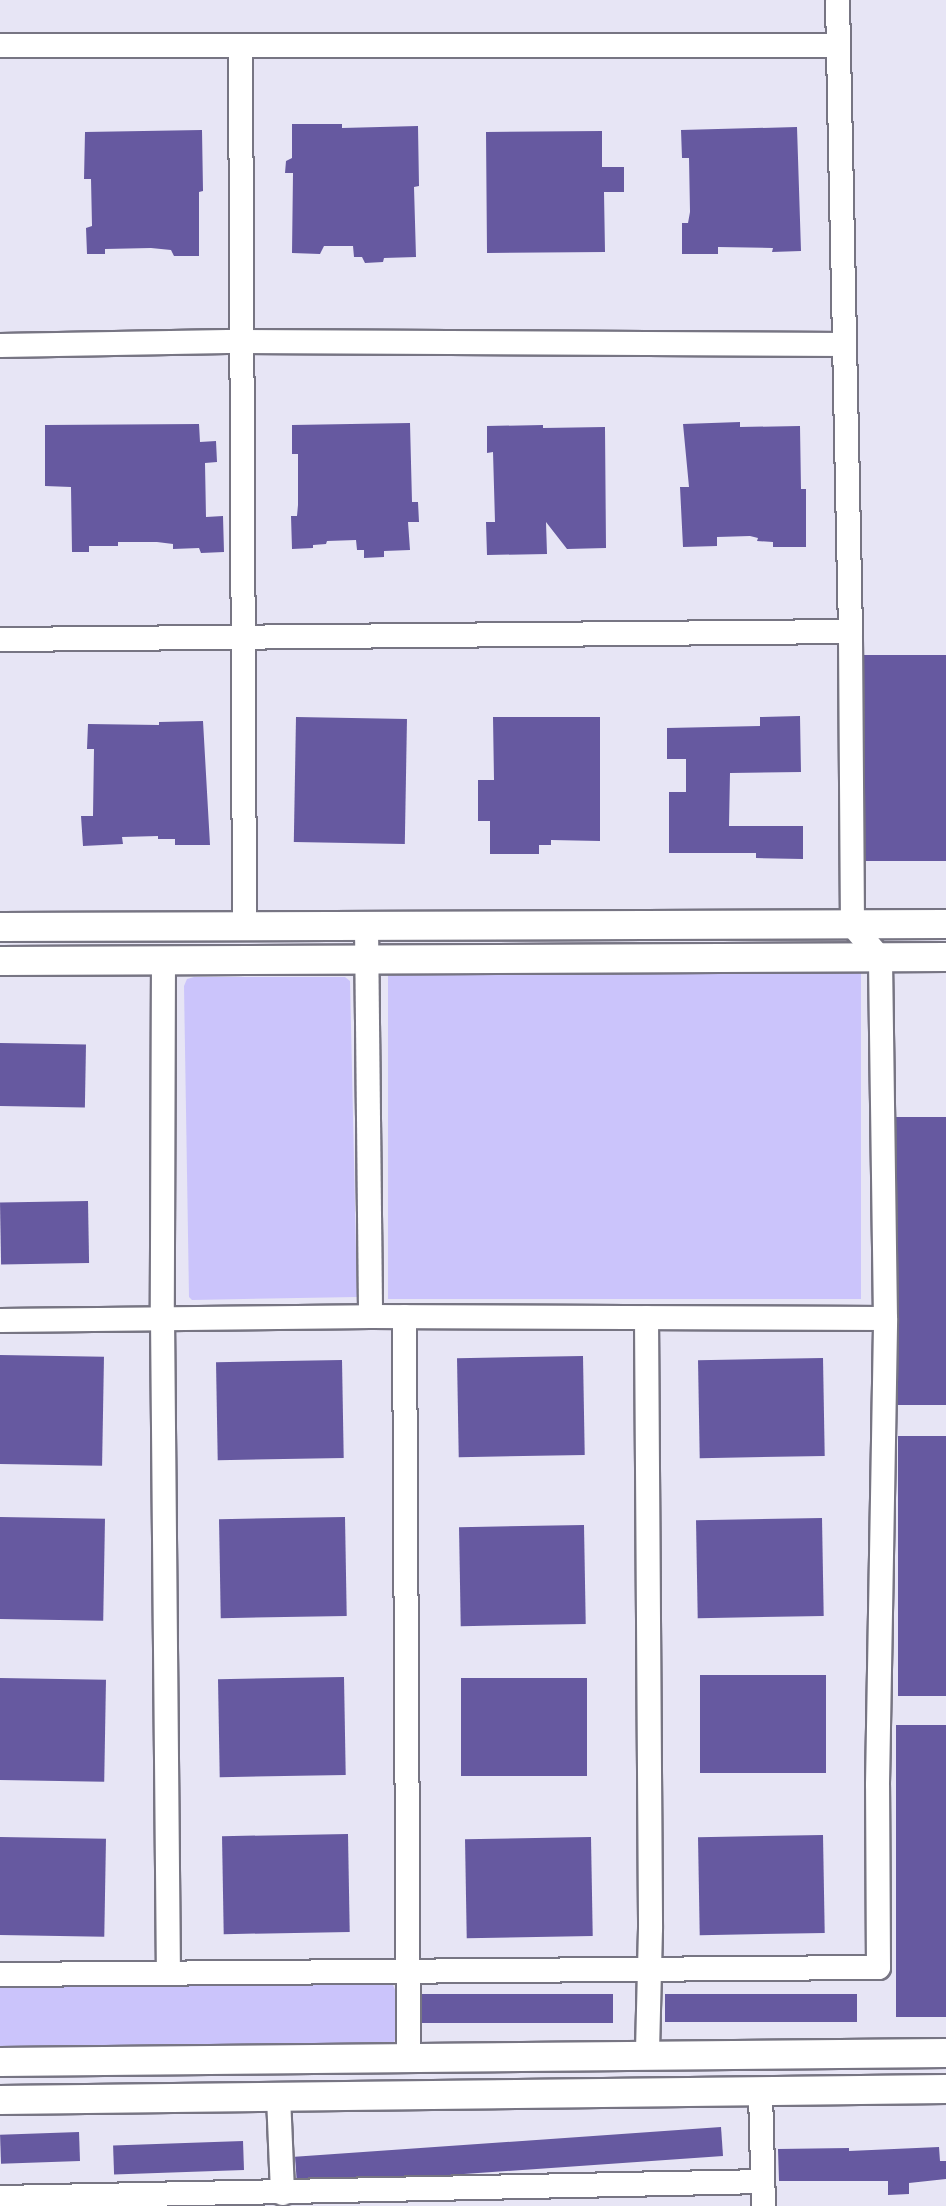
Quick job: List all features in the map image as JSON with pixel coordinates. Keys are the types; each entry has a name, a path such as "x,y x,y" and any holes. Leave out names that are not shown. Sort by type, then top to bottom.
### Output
{"street":[{"path":"0,1974 878,1967 877,1784 885,1318 880,958 852,925 850,631 837,0"},
{"path":"0,45 838,45"},
{"path":"240,45 244,926"},
{"path":"0,345 241,341 844,344"},
{"path":"0,639 850,631"},
{"path":"0,927 946,924"},
{"path":"366,926 370,1316"},
{"path":"0,961 946,957"},
{"path":"163,959 162,1317 169,1972"},
{"path":"0,1320 370,1316 885,1318"},
{"path":"404,1316 408,2057"},
{"path":"646,1317 647,2055"},
{"path":"0,2062 946,2053"},
{"path":"916,2054 920,2071 917,2088"},
{"path":"534,2058 535,2094"},
{"path":"0,2100 946,2089"},
{"path":"760,2092 762,2206"},
{"path":"278,2096 282,2193"},
{"path":"0,2197 192,2200 282,2193 383,2198 574,2196 761,2181"}],"shaded area":[{"path":"388,971 861,971 861,1299 388,1299"},
{"path":"345,977 350,981 357,1297 192,1300 189,1297 184,986 187,979"},
{"path":"0,1985 393,1985 397,1994 398,2033 394,2042 383,2046 0,2048"}],"building":[{"path":"292,124 342,124 342,128 418,126 419,186 414,187 416,257 384,258 383,262 365,263 362,257 354,257 353,246 324,246 320,254 292,253 293,173 285,173 286,161 292,158"},
{"path":"797,127 801,251 772,252 773,248 718,247 718,254 682,254 682,223 688,223 690,212 689,158 682,158 681,130"},
{"path":"202,130 203,191 199,192 199,256 174,256 171,250 151,248 105,249 105,254 87,254 86,228 92,226 91,179 84,179 85,132"},
{"path":"602,131 602,167 624,167 624,192 604,192 605,252 487,253 486,132"},
{"path":"740,422 740,427 800,426 801,489 806,489 806,547 773,547 773,542 757,541 758,538 750,536 717,537 717,546 683,547 680,487 689,487 683,424"},
{"path":"410,423 412,502 418,502 419,522 408,522 410,550 384,551 384,557 364,558 364,550 357,550 356,540 327,541 326,544 313,545 313,548 292,549 291,516 297,516 298,505 298,454 292,454 292,425"},
{"path":"199,424 200,442 216,441 217,462 205,463 206,517 223,516 224,552 201,553 199,548 173,549 173,544 157,542 118,542 118,546 89,546 89,552 72,552 71,487 45,486 45,425"},
{"path":"543,425 543,428 605,427 606,548 567,549 546,522 547,554 487,555 486,522 495,522 493,452 487,453 487,426"},
{"path":"864,655 946,655 946,861 864,861"},
{"path":"800,716 801,772 730,773 729,826 803,826 803,859 756,858 756,853 669,853 669,792 686,792 686,759 667,759 667,728 760,726 760,717"},
{"path":"296,717 407,719 405,844 294,842"},
{"path":"493,717 600,717 600,841 551,840 551,845 539,845 539,854 490,854 490,821 478,821 478,780 494,780"},
{"path":"203,721 210,845 175,845 175,839 158,839 158,836 122,837 123,844 83,846 81,816 93,816 94,749 87,749 88,724 159,725 159,722"},
{"path":"0,1043 86,1045 85,1107 0,1106"},
{"path":"896,1117 946,1117 946,1405 896,1405"},
{"path":"88,1201 89,1263 1,1265 0,1203"},
{"path":"0,1355 104,1357 102,1466 0,1464"},
{"path":"583,1356 585,1455 459,1457 457,1358"},
{"path":"823,1358 825,1456 700,1458 698,1360"},
{"path":"342,1360 344,1458 218,1460 216,1362"},
{"path":"898,1436 946,1436 946,1696 898,1696"},
{"path":"0,1517 105,1519 103,1621 0,1619"},
{"path":"345,1517 347,1616 221,1618 219,1519"},
{"path":"822,1518 824,1616 698,1618 696,1520"},
{"path":"584,1525 586,1624 461,1626 459,1527"},
{"path":"700,1675 826,1675 826,1773 700,1773"},
{"path":"344,1677 346,1775 220,1777 218,1679"},
{"path":"0,1678 106,1680 104,1782 0,1780"},
{"path":"461,1678 587,1678 587,1776 461,1776"},
{"path":"896,1725 946,1725 946,2017 896,2017"},
{"path":"348,1834 350,1932 224,1934 222,1836"},
{"path":"823,1835 825,1933 700,1935 698,1837"},
{"path":"0,1837 106,1839 104,1937 0,1935"},
{"path":"591,1837 593,1936 467,1938 465,1839"},
{"path":"422,1994 613,1994 613,2023 422,2023"},
{"path":"665,1994 857,1994 857,2022 665,2022"},
{"path":"721,2127 723,2156 297,2186 295,2157"},
{"path":"79,2132 80,2161 1,2164 0,2135"},
{"path":"243,2141 244,2170 114,2175 113,2146"},
{"path":"939,2147 940,2161 946,2161 946,2179 909,2183 909,2194 888,2195 888,2181 779,2181 778,2149 849,2148 849,2151"}]}
